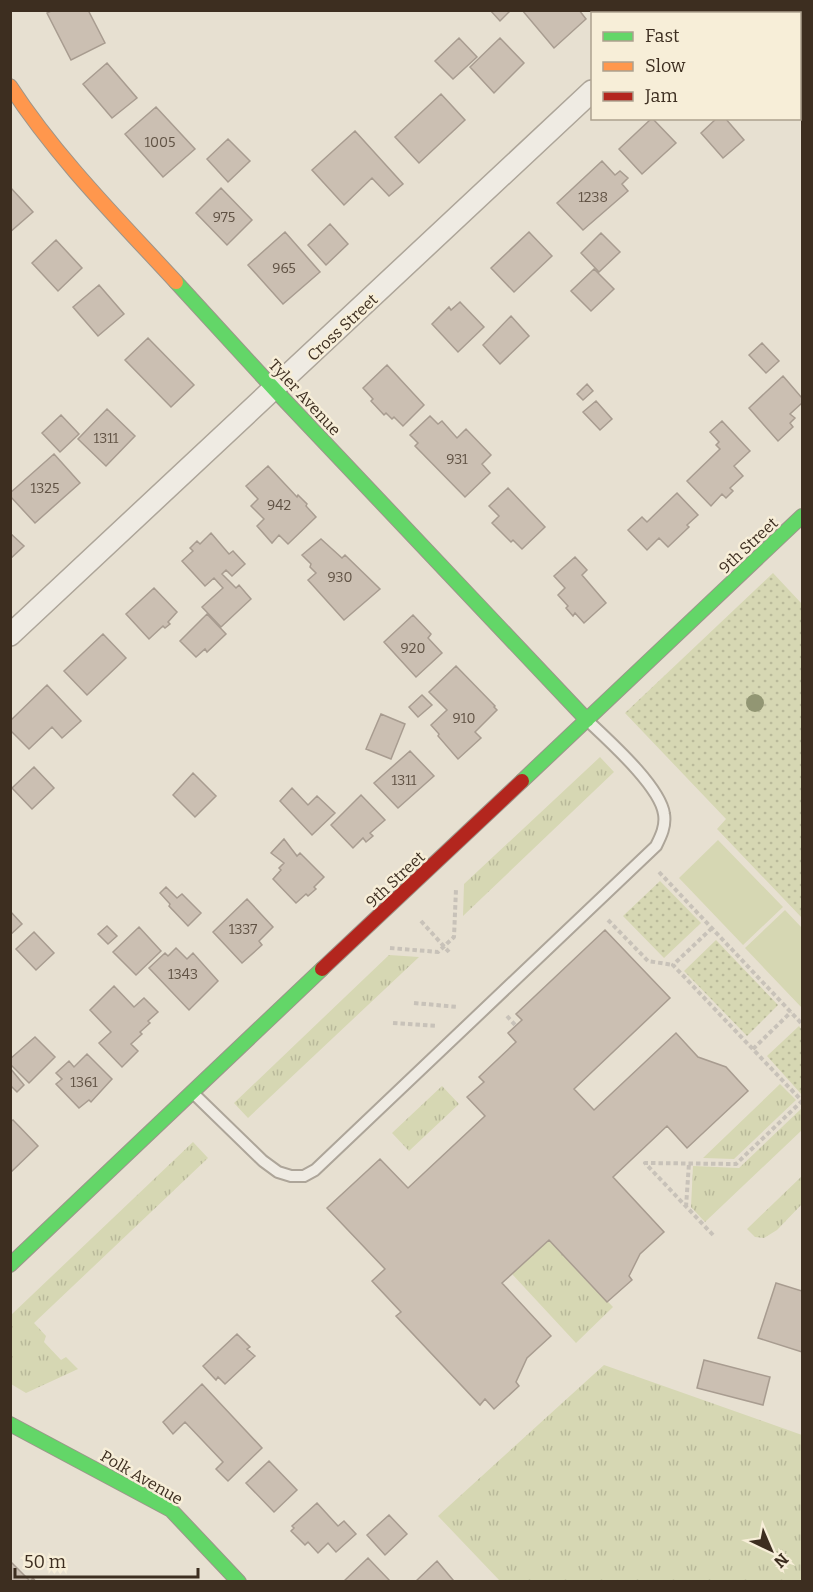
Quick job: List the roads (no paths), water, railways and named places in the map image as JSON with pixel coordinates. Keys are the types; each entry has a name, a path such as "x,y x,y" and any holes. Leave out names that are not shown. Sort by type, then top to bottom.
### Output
{"street":[{"name":"Tyler Avenue","path":"10,86 32,120 63,158 275,390 587,720"},
{"name":"Cross Street","path":"10,635 275,390 591,92"},
{"name":"9th Street","path":"10,1265 802,516"},
{"name":"Polk Avenue","path":"10,1424 171,1510 239,1581"}],"lane":[{"path":"193,1093 263,1161 278,1172 291,1176 304,1176 315,1170 656,846 663,832 664,814 659,799 620,750 587,720"}]}
